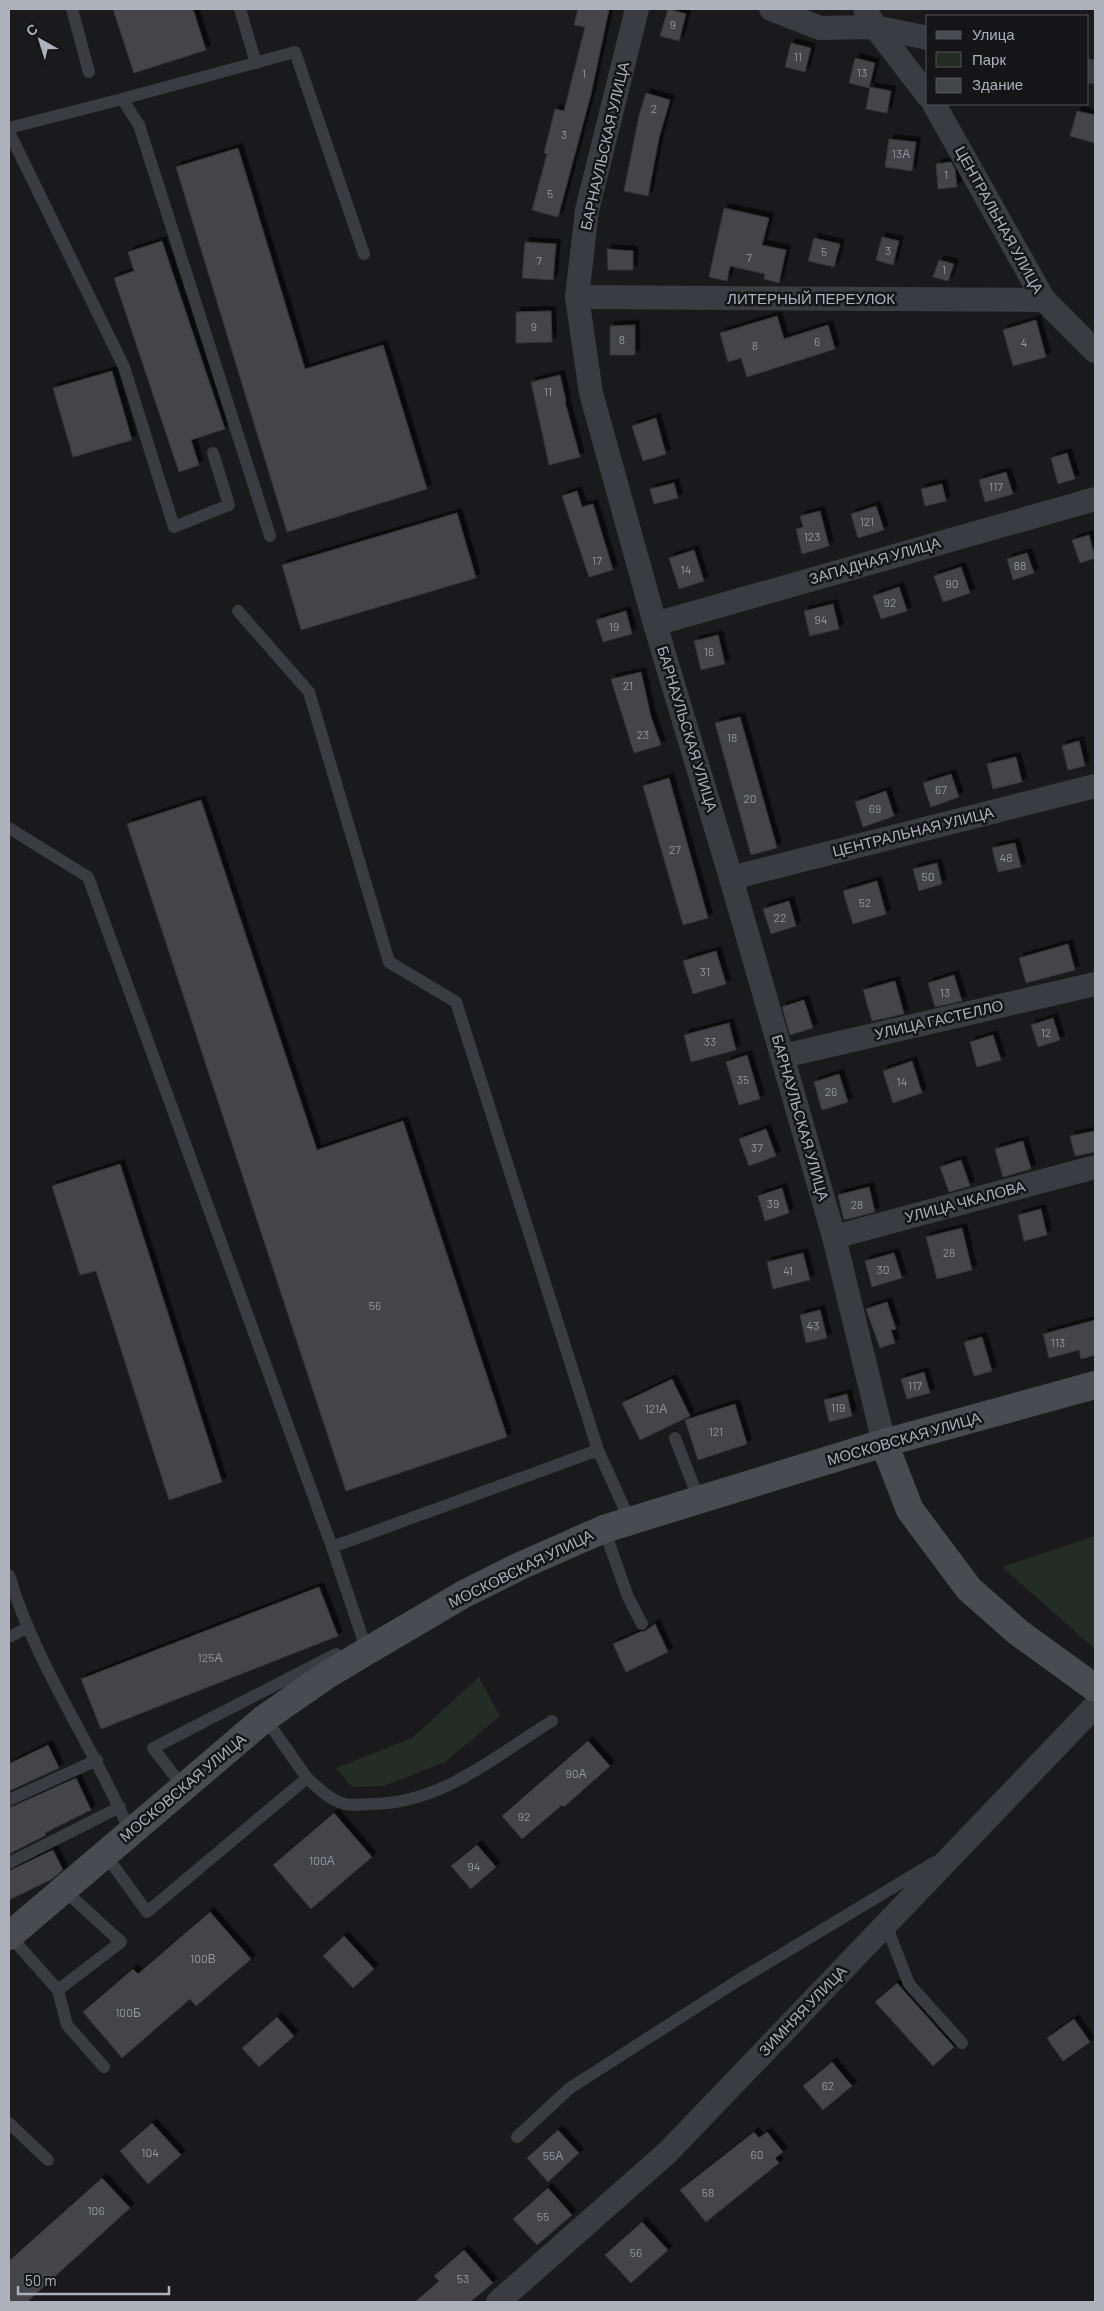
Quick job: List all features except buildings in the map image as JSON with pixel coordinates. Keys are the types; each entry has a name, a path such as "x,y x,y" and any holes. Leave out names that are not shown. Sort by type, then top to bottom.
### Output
{"main road":[{"name":"МОСКОВСКАЯ УЛИЦА","path":"9,1936 265,1718 327,1675 472,1590 520,1566 604,1529 884,1443 1095,1385"},
{"path":"884,1443 910,1510 969,1589 1019,1633 1095,1688"}],"street":[{"name":"БАРНАУЛЬСКАЯ УЛИЦА","path":"636,9 587,210 577,297 591,393 655,624 783,1056 834,1237 884,1443"},
{"path":"771,9 820,28 870,18 926,37"},
{"path":"870,18 926,93"},
{"name":"ЦЕНТРАЛЬНАЯ УЛИЦА","path":"935,105 1044,300 1095,350"},
{"name":"ЛИТЕРНЫЙ ПЕРЕУЛОК","path":"577,297 1044,300"},
{"name":"ЗАПАДНАЯ УЛИЦА","path":"655,624 1095,499"},
{"name":"ЦЕНТРАЛЬНАЯ УЛИЦА","path":"731,878 1095,786"},
{"name":"УЛИЦА ГАСТЕЛЛО","path":"783,1056 1095,984"},
{"name":"УЛИЦА ЧКАЛОВА","path":"834,1237 1095,1167"},
{"name":"ЗИМНЯЯ УЛИЦА","path":"498,2302 668,2152 1095,1706"}],"lane":[{"path":"72,9 89,72"},
{"path":"240,9 256,63"},
{"path":"213,453 229,505 174,527 124,367 9,130 295,52 364,254"},
{"path":"122,100 139,126 270,536"},
{"path":"238,611 309,692 389,962 456,1002 598,1450 630,1522"},
{"path":"9,828 88,877 332,1547 367,1651"},
{"path":"675,1438 699,1500"},
{"path":"332,1547 598,1450"},
{"path":"604,1529 628,1597 642,1624"},
{"path":"9,1575 27,1628 97,1760 130,1832"},
{"path":"9,1637 27,1628"},
{"path":"183,1787 153,1748 336,1654"},
{"path":"265,1718 307,1778 323,1793 345,1804 393,1804 427,1795 499,1758 552,1721"},
{"path":"9,1800 97,1760"},
{"path":"105,1854 147,1912 307,1778"},
{"path":"9,1863 120,1807"},
{"path":"517,2137 570,2088 734,1982 957,1849"},
{"path":"58,1990 121,1942 64,1890"},
{"path":"886,1925 909,1984 962,2042"},
{"path":"9,1936 58,1990 67,2025 104,2067"},
{"path":"9,2123 48,2160"}],"green space":[{"path":"1095,1536 1095,1649 1002,1567"},
{"path":"479,1677 500,1716 445,1762 384,1786 352,1787 336,1768 412,1738"}]}
